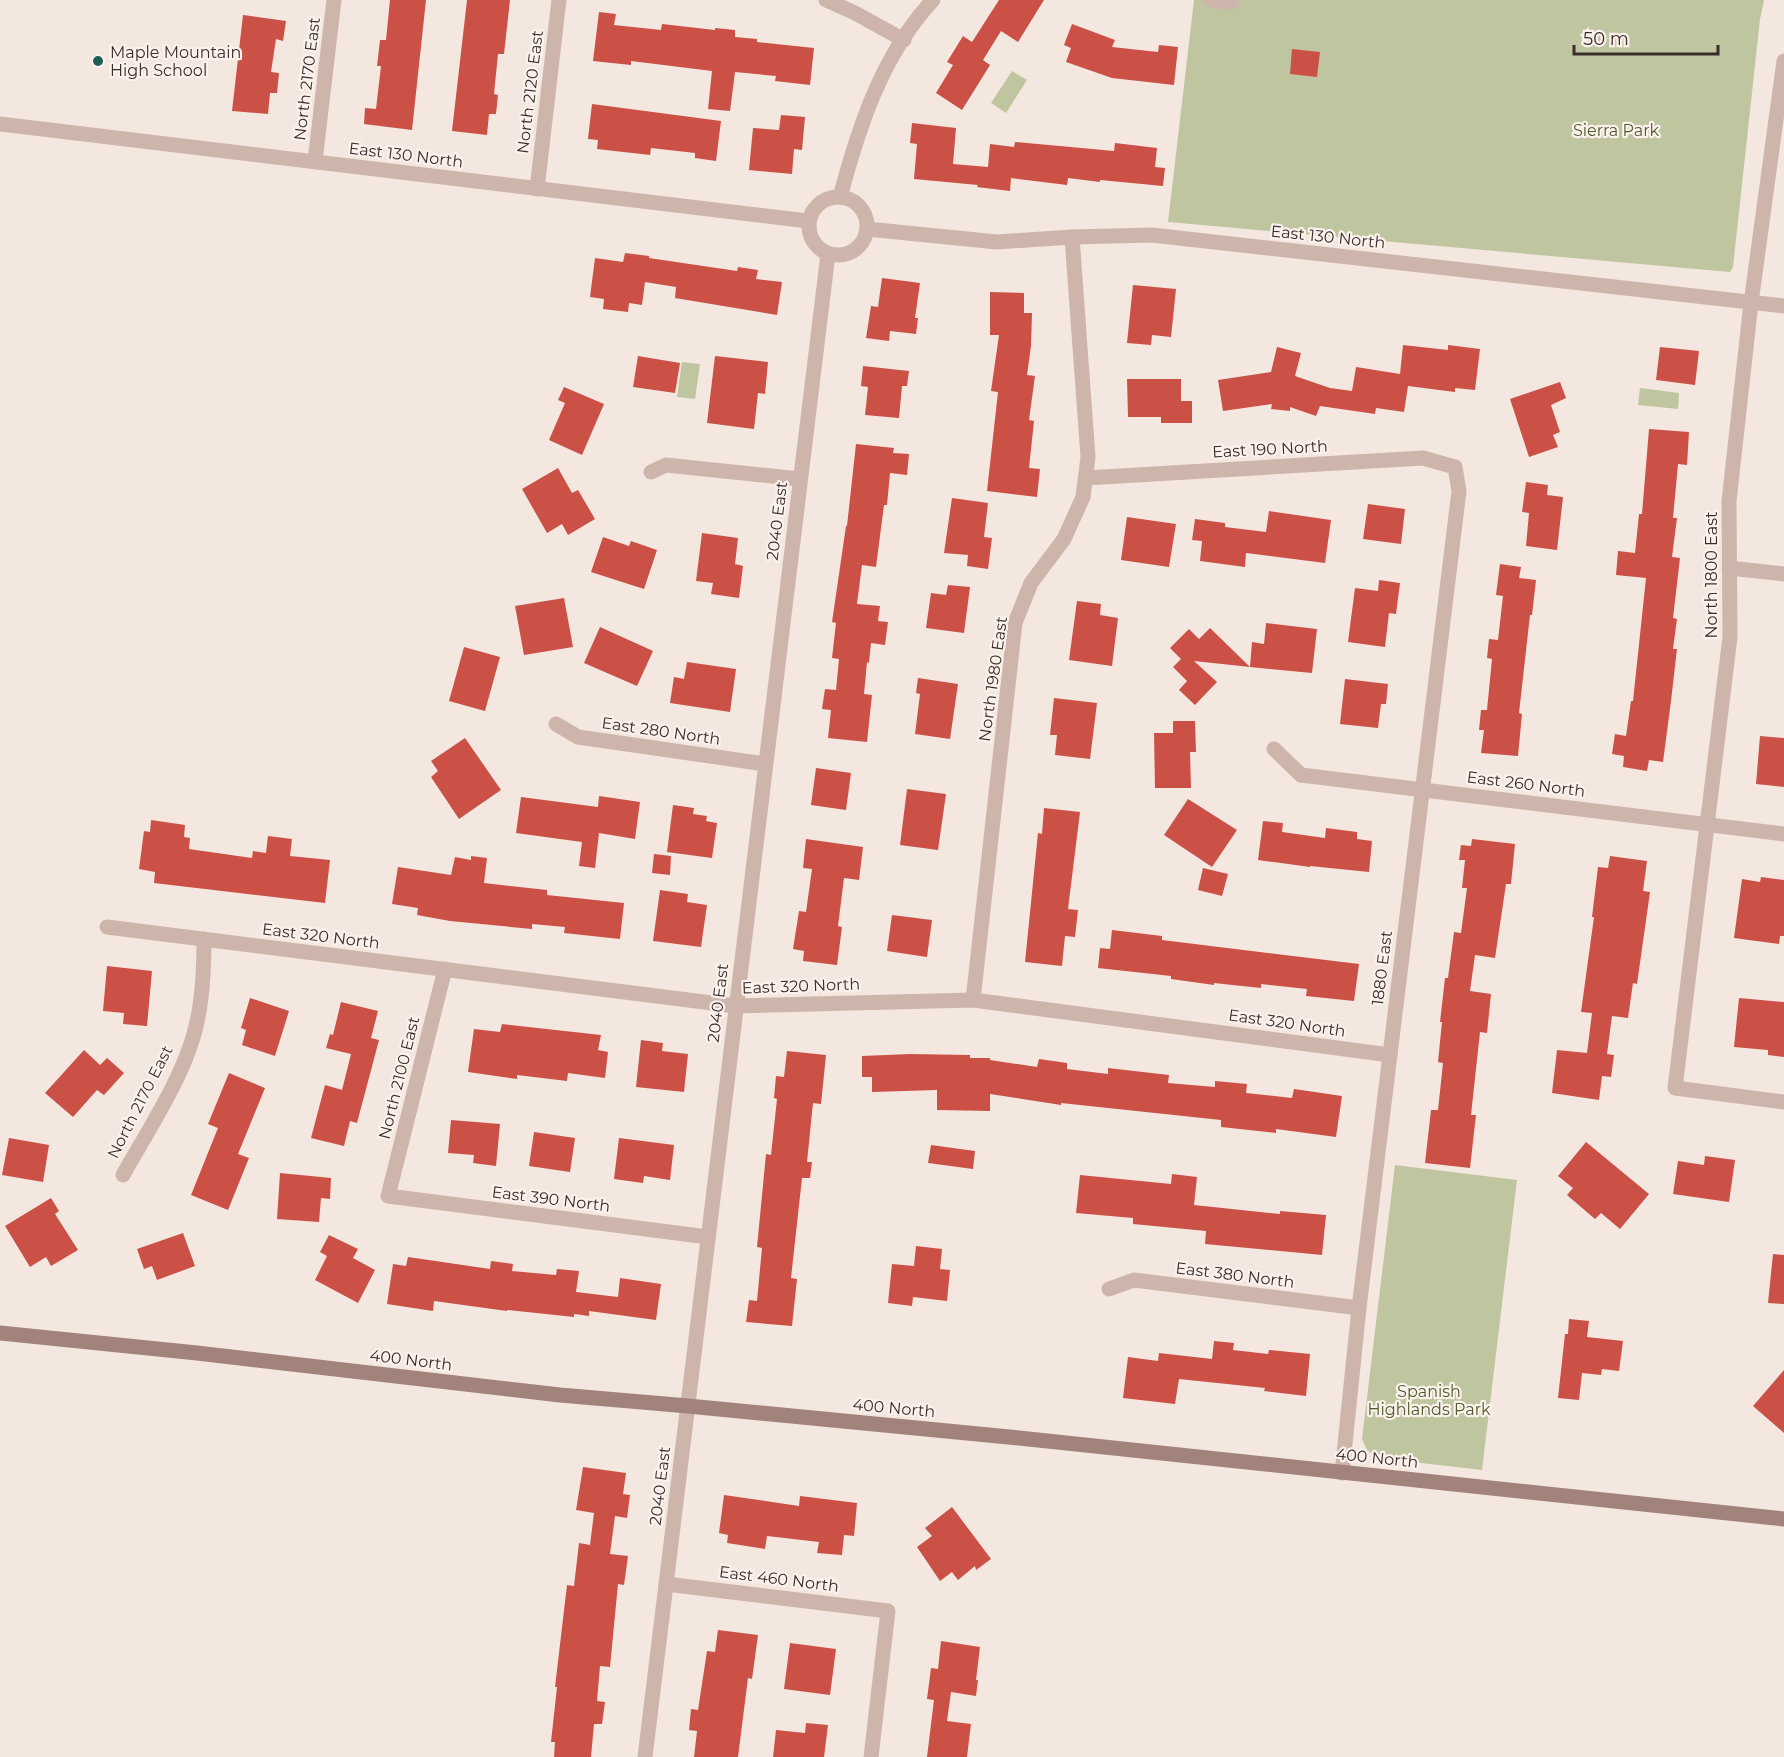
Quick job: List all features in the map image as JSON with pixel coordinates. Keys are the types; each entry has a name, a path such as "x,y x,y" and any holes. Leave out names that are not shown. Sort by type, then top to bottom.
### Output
{"main road":[{"name":"400 North","path":"0,1333 560,1395 1053,1442 1784,1519"}],"street":[{"name":"North 2170 East","path":"315,161 334,0"},
{"name":"North 2120 East","path":"537,189 559,0"},
{"path":"826,0 904,40"},
{"path":"840,197 866,112 884,71 921,13 933,0"},
{"path":"1211,0 1232,2"},
{"name":"North 1800 East","path":"1784,61 1751,303 1730,501 1730,637 1675,1088 1784,1102"},
{"name":"East 130 North","path":"0,124 808,221"},
{"path":"840,197 849,199 863,211 867,229 865,237 854,251 845,255 828,254 814,244 810,237 808,221 816,206 823,200 840,197"},
{"name":"East 130 North","path":"867,229 998,242 1152,235 1784,306"},
{"name":"North 1980 East","path":"973,1000 1015,623 1030,583 1064,539 1083,497 1086,478 1088,457 1072,237"},
{"name":"2040 East","path":"645,1757 828,254"},
{"name":"East 190 North","path":"1086,478 1423,458 1455,467"},
{"path":"651,472 666,465 800,479"},
{"name":"1880 East","path":"1342,1473 1359,1308 1459,491 1455,467"},
{"path":"1730,568 1784,574"},
{"name":"East 280 North","path":"556,724 578,737 765,764"},
{"name":"East 260 North","path":"1274,749 1301,775 1784,834"},
{"name":"East 320 North","path":"107,927 736,1006 973,1000 1390,1054"},
{"name":"North 2170 East","path":"123,1175 181,1069 196,1028 204,972 204,939"},
{"name":"North 2100 East","path":"388,1196 445,969"},
{"name":"East 390 North","path":"388,1196 708,1237"},
{"name":"East 380 North","path":"1109,1289 1134,1280 1359,1308"},
{"name":"East 460 North","path":"666,1584 888,1611 871,1757"}],"green space":[{"name":"Sierra Park","path":"1194,0 1764,0 1733,267 1730,272 1168,222"},
{"path":"1012,71 1027,80 1006,113 991,103"},
{"path":"682,362 700,364 695,399 677,397"},
{"path":"1640,388 1679,393 1678,409 1638,405"},
{"name":"Spanish Highlands Park","path":"1395,1165 1517,1180 1482,1470 1378,1458 1367,1450 1362,1439"}],"building":[{"path":"390,0 426,0 412,130 364,124 365,108 376,109 381,66 377,66 380,40 386,40"},
{"path":"467,0 510,0 504,54 498,54 494,94 498,95 496,114 489,114 487,135 452,131"},
{"path":"999,0 1044,0 1018,42 1001,31 983,60 990,65 962,110 936,93 953,65 947,62 963,36 972,42"},
{"path":"599,12 616,14 614,25 661,30 662,24 735,30 735,37 757,39 757,42 814,48 810,85 775,81 776,76 735,72 730,111 708,109 712,71 631,61 631,65 593,61"},
{"path":"243,15 286,21 283,41 276,39 271,72 279,73 277,93 270,93 268,114 232,111"},
{"path":"1072,24 1115,40 1112,47 1158,52 1159,45 1178,47 1174,85 1112,78 1066,62 1071,48 1064,45"},
{"path":"1292,49 1320,52 1317,77 1290,74"},
{"path":"592,104 721,121 716,161 695,158 695,153 651,148 650,155 597,149 598,140 588,139"},
{"path":"781,115 805,117 802,150 794,149 792,174 749,170 753,128 779,130"},
{"path":"912,123 956,128 953,164 988,167 990,144 1014,147 1015,142 1114,151 1115,143 1157,148 1155,167 1165,168 1163,186 1068,178 1067,185 1011,178 1010,191 977,187 978,185 914,179 917,144 910,143"},
{"path":"625,253 737,271 738,267 758,270 756,279 782,282 777,315 675,298 676,287 645,282 642,305 629,303 628,312 603,309 604,299 590,297 595,258 623,262"},
{"path":"882,278 920,283 915,318 918,318 916,334 890,331 889,341 866,338 871,306 878,307"},
{"path":"1133,285 1176,289 1171,337 1152,335 1151,345 1127,343"},
{"path":"990,292 1024,293 1024,313 1032,313 1027,375 1035,376 1029,420 1034,421 1029,468 1040,469 1037,497 987,491 998,392 991,391 999,335 990,335"},
{"path":"1403,345 1448,350 1448,345 1480,349 1475,390 1455,388 1455,392 1408,386 1404,412 1376,408 1375,414 1320,406 1316,416 1290,407 1290,411 1271,409 1272,404 1223,411 1218,380 1271,372 1277,347 1301,353 1295,376 1330,388 1352,391 1356,367 1400,374"},
{"path":"1660,347 1699,351 1695,385 1656,380"},
{"path":"638,356 680,363 675,393 633,387"},
{"path":"715,356 768,362 765,394 758,393 754,429 707,423"},
{"path":"863,366 909,371 907,386 902,386 899,418 865,415 868,387 861,386"},
{"path":"1127,379 1181,379 1181,401 1192,401 1192,423 1161,423 1161,417 1128,417"},
{"path":"1560,382 1566,398 1551,405 1560,432 1553,435 1558,447 1529,457 1510,399"},
{"path":"564,387 604,404 582,455 549,440 565,403 558,400"},
{"path":"1649,429 1689,432 1687,465 1678,464 1673,518 1677,518 1672,557 1680,558 1673,618 1677,619 1673,649 1677,649 1671,701 1663,762 1649,760 1647,771 1623,767 1624,756 1612,754 1615,734 1626,736 1631,701 1633,701 1646,578 1616,575 1618,551 1635,553 1639,514 1642,514"},
{"path":"856,444 894,448 893,453 909,454 907,475 890,473 876,567 862,565 857,604 880,606 878,621 888,622 885,645 871,643 869,663 867,662 864,694 872,695 867,742 828,738 831,710 822,709 825,689 836,690 839,659 832,658 836,623 832,622 847,526"},
{"path":"558,468 572,493 578,490 595,519 568,535 562,524 547,533 522,489"},
{"path":"1526,482 1548,485 1547,495 1563,497 1557,550 1526,546 1529,513 1522,512"},
{"path":"952,498 988,503 984,537 992,538 988,569 967,566 968,555 944,553"},
{"path":"1368,504 1405,509 1401,544 1363,539"},
{"path":"1269,511 1331,520 1325,563 1246,553 1245,567 1200,561 1202,541 1192,540 1195,519 1225,523 1225,527 1266,532"},
{"path":"1127,517 1176,524 1169,567 1121,560"},
{"path":"702,533 738,538 735,564 743,566 739,598 711,594 713,583 696,581"},
{"path":"603,537 629,546 631,541 657,550 644,589 591,572"},
{"path":"1500,564 1521,567 1519,578 1536,580 1519,713 1522,714 1518,756 1481,753 1484,730 1479,730 1481,710 1487,710 1492,659 1487,658 1489,639 1498,640 1503,596 1496,595"},
{"path":"1379,580 1400,583 1396,614 1389,613 1385,647 1348,642 1355,588 1378,591"},
{"path":"948,585 970,587 964,633 926,628 931,593 946,595"},
{"path":"564,598 573,647 524,655 515,606"},
{"path":"1077,601 1101,604 1100,615 1118,618 1112,666 1069,660"},
{"path":"1266,623 1317,629 1312,673 1250,667 1252,642 1264,644"},
{"path":"600,627 653,651 637,686 584,663"},
{"path":"1210,628 1250,667 1194,661 1217,682 1195,705 1179,690 1187,681 1173,667 1181,659 1170,648 1189,629 1199,639"},
{"path":"464,647 500,657 485,711 449,701"},
{"path":"687,662 736,669 730,712 670,703 674,677 684,679"},
{"path":"918,678 958,684 950,739 915,734 920,694 916,693"},
{"path":"1345,679 1388,684 1386,704 1381,704 1378,728 1340,724"},
{"path":"1054,698 1097,703 1090,759 1055,755 1057,735 1050,735"},
{"path":"1173,721 1195,721 1196,752 1190,752 1191,788 1155,788 1154,733 1173,733"},
{"path":"1760,736 1784,738 1784,787 1756,784"},
{"path":"465,738 501,790 459,819 431,777 438,771 431,761"},
{"path":"816,768 851,773 846,810 811,805"},
{"path":"907,789 946,794 938,850 900,845"},
{"path":"599,796 640,802 635,839 599,833 595,868 579,866 582,842 516,833 521,797 598,807"},
{"path":"1188,799 1237,830 1212,867 1164,835"},
{"path":"673,805 694,808 693,814 707,816 706,821 717,823 712,858 667,852"},
{"path":"1044,808 1080,812 1068,909 1078,910 1075,937 1065,936 1062,966 1025,962 1038,833 1042,834"},
{"path":"151,820 185,825 184,837 190,838 189,849 252,858 253,851 266,853 268,836 292,839 290,856 330,860 325,903 154,883 155,872 139,869 144,831 150,832"},
{"path":"1263,821 1283,823 1282,832 1325,838 1326,828 1357,832 1357,839 1372,841 1369,872 1258,860"},
{"path":"806,839 863,847 859,880 844,878 838,926 842,927 837,965 803,961 804,951 793,949 799,911 806,912 812,869 803,868"},
{"path":"1472,839 1515,844 1511,884 1506,884 1495,958 1475,955 1470,991 1491,994 1487,1033 1480,1032 1471,1115 1476,1115 1470,1168 1425,1163 1431,1110 1438,1110 1443,1063 1438,1062 1442,1022 1440,1022 1445,978 1448,978 1454,932 1461,933 1467,888 1462,888 1465,860 1459,860 1461,845 1471,846"},
{"path":"654,854 671,856 670,875 652,873"},
{"path":"471,856 487,858 484,883 547,890 547,895 624,903 620,939 564,933 565,927 532,924 532,929 450,921 417,915 418,908 392,904 398,867 451,875 455,857 471,860"},
{"path":"1610,856 1647,861 1643,891 1650,892 1637,984 1633,983 1628,1018 1612,1016 1607,1054 1614,1055 1611,1077 1602,1076 1599,1100 1552,1093 1557,1050 1587,1053 1592,1013 1581,1012 1594,917 1592,917 1598,867 1608,868"},
{"path":"1203,868 1228,874 1222,896 1198,890"},
{"path":"1761,877 1784,880 1784,936 1780,936 1779,944 1734,938 1742,879 1760,882"},
{"path":"660,890 688,894 687,902 707,905 701,947 653,941"},
{"path":"892,915 932,920 927,957 887,951"},
{"path":"1112,930 1162,936 1162,940 1359,964 1354,1001 1306,996 1307,989 1261,984 1261,988 1214,983 1214,985 1171,979 1171,976 1098,968 1100,948 1110,949"},
{"path":"107,966 152,971 147,1026 123,1024 124,1013 103,1011"},
{"path":"250,998 289,1011 275,1056 242,1045 246,1030 241,1028"},
{"path":"1739,998 1784,1002 1784,1057 1768,1055 1768,1050 1734,1047"},
{"path":"341,1002 378,1011 371,1038 379,1040 357,1123 350,1121 344,1146 311,1138 325,1085 342,1090 351,1054 326,1048 330,1034 333,1035"},
{"path":"502,1024 601,1035 598,1050 608,1052 605,1078 568,1073 567,1081 517,1075 517,1079 468,1072 474,1029 500,1032"},
{"path":"641,1040 663,1043 662,1051 688,1054 684,1092 636,1087"},
{"path":"84,1050 100,1065 107,1058 124,1073 104,1095 97,1090 73,1117 45,1093"},
{"path":"787,1051 826,1055 821,1104 813,1103 807,1162 812,1162 810,1178 802,1178 791,1278 797,1279 792,1326 746,1322 749,1300 757,1301 762,1248 757,1247 766,1154 771,1155 777,1099 774,1098 776,1076 784,1077"},
{"path":"970,1055 970,1058 990,1058 990,1060 1037,1067 1039,1059 1067,1063 1067,1069 1108,1074 1108,1068 1169,1075 1168,1083 1215,1087 1215,1081 1247,1084 1246,1093 1292,1098 1294,1089 1342,1096 1336,1137 1276,1129 1276,1133 1221,1127 1221,1120 1061,1103 1061,1105 990,1094 990,1111 937,1110 937,1090 872,1092 872,1077 862,1077 862,1056"},
{"path":"229,1073 265,1088 238,1154 249,1158 228,1210 191,1195 218,1128 208,1124"},
{"path":"451,1120 500,1124 496,1166 473,1163 474,1155 448,1153"},
{"path":"534,1132 575,1138 570,1172 529,1166"},
{"path":"9,1138 49,1145 43,1182 2,1175"},
{"path":"619,1138 674,1145 670,1180 644,1176 643,1183 614,1179"},
{"path":"1586,1142 1649,1194 1620,1229 1601,1213 1595,1219 1567,1195 1573,1188 1558,1176"},
{"path":"931,1145 975,1151 973,1169 928,1163"},
{"path":"1705,1156 1735,1160 1729,1202 1673,1194 1678,1161 1704,1165"},
{"path":"280,1173 331,1178 330,1199 321,1198 319,1222 277,1219"},
{"path":"1172,1174 1197,1177 1194,1205 1280,1214 1280,1211 1326,1215 1322,1255 1205,1244 1206,1231 1133,1224 1133,1218 1076,1213 1080,1175 1171,1184"},
{"path":"51,1198 59,1211 55,1214 78,1250 51,1266 46,1257 30,1267 5,1226"},
{"path":"183,1233 195,1266 157,1280 152,1266 144,1269 137,1249"},
{"path":"329,1235 358,1249 353,1258 375,1270 358,1303 315,1280 327,1256 320,1252"},
{"path":"916,1246 942,1249 940,1269 950,1270 947,1301 913,1297 912,1306 888,1303 892,1264 914,1266"},
{"path":"1773,1254 1784,1255 1784,1304 1768,1303"},
{"path":"408,1257 490,1269 491,1261 513,1264 512,1271 556,1275 557,1269 579,1271 576,1292 618,1297 620,1278 661,1284 656,1320 589,1311 589,1316 574,1314 574,1317 434,1301 433,1311 387,1304 393,1264 406,1266"},
{"path":"1569,1319 1589,1321 1587,1337 1623,1341 1619,1371 1602,1369 1601,1375 1582,1373 1579,1400 1558,1398 1565,1334 1568,1334"},
{"path":"1214,1341 1234,1343 1233,1350 1268,1354 1269,1350 1310,1354 1306,1396 1264,1391 1265,1388 1179,1379 1175,1404 1123,1398 1128,1357 1158,1361 1159,1353 1212,1359"},
{"path":"1784,1370 1784,1433 1753,1406"},
{"path":"583,1467 626,1473 623,1494 630,1495 627,1518 615,1516 610,1554 628,1556 624,1585 618,1584 610,1667 600,1666 597,1701 605,1702 602,1724 594,1724 591,1757 554,1757 555,1742 551,1742 557,1687 555,1687 567,1585 574,1586 579,1543 590,1545 594,1513 576,1510"},
{"path":"724,1495 799,1506 800,1496 857,1503 854,1536 844,1535 842,1555 817,1553 819,1542 767,1536 765,1549 727,1543 728,1535 719,1533"},
{"path":"952,1507 991,1559 976,1570 975,1566 958,1580 952,1572 940,1581 917,1547 932,1536 925,1528"},
{"path":"718,1630 758,1635 752,1679 748,1678 738,1757 694,1757 697,1731 689,1730 691,1709 698,1710 707,1651 715,1652"},
{"path":"941,1641 980,1647 976,1696 951,1692 947,1721 971,1724 967,1757 927,1757 934,1700 927,1699 931,1668 938,1669"},
{"path":"790,1643 836,1649 830,1695 784,1689"},
{"path":"806,1723 828,1725 824,1757 773,1757 776,1730 805,1733"}],"place":[{"name":"Maple Mountain High School","path":"98,61"}]}
